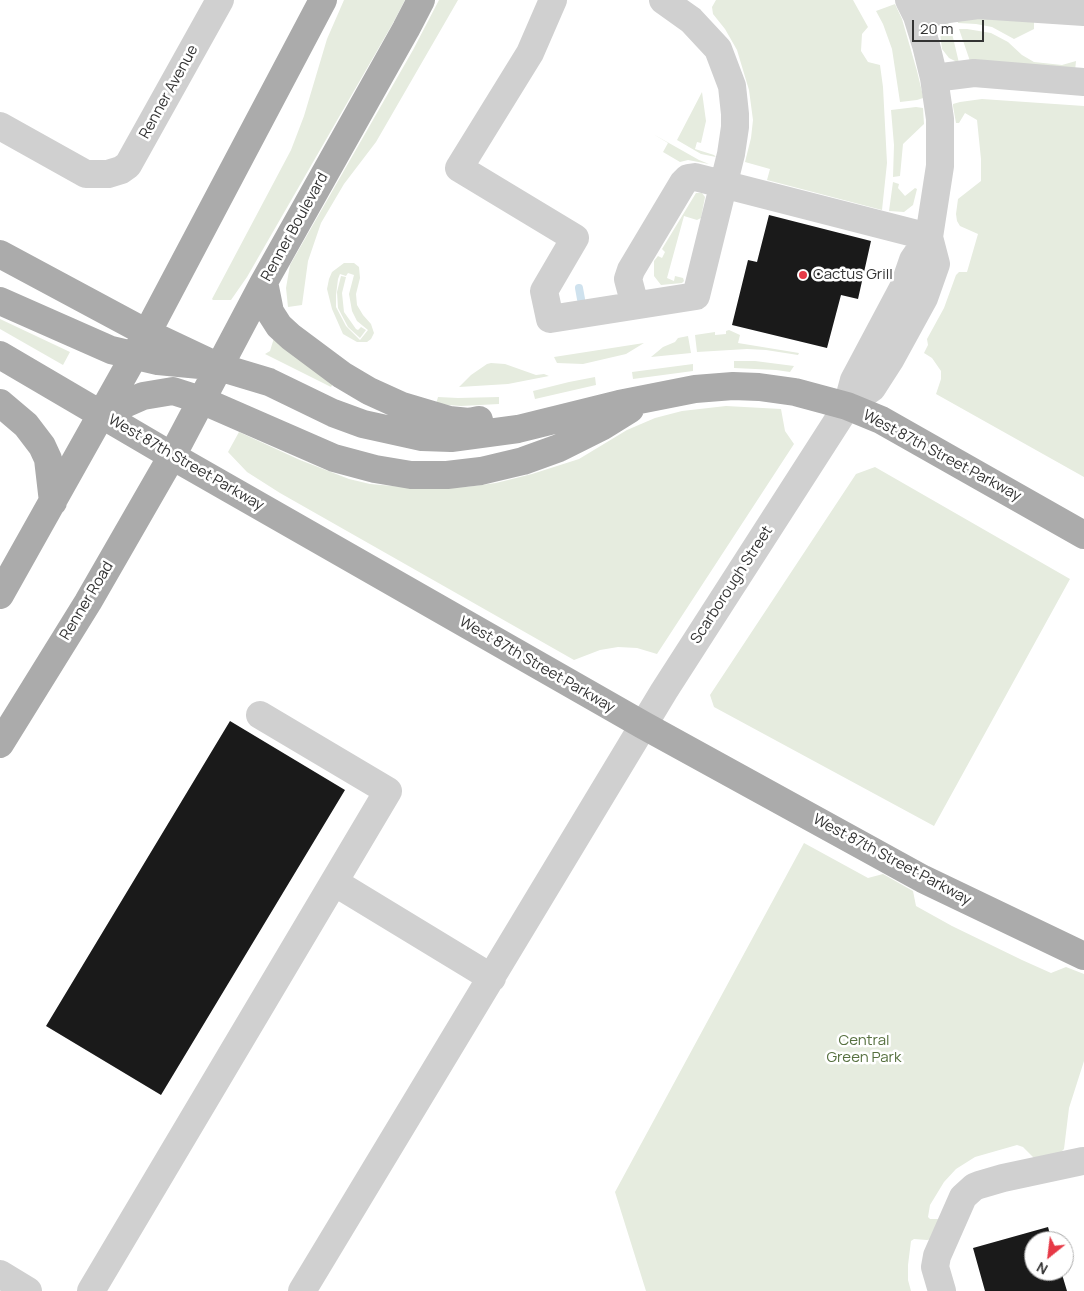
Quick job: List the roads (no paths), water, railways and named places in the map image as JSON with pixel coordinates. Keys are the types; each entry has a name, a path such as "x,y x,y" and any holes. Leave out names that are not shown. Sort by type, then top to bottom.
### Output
{"main road":[{"path":"0,595 140,344 323,0"},
{"name":"Renner Boulevard","path":"172,456 264,282 421,0"},
{"name":"West 87th Street Parkway","path":"0,254 140,344 269,382 334,413 363,424 422,437 476,436 518,429 619,404 695,389 733,386 759,387 795,392 847,406 881,420 1084,535"},
{"path":"264,282 270,312 279,326 291,337 342,375 369,391 402,406 449,420 468,422 577,403 619,404"},
{"path":"0,301 111,350 140,344"},
{"name":"West 87th Street Parkway","path":"0,355 172,456 643,725 923,879 1084,956"},
{"path":"102,414 143,396 173,392 201,400 334,458 375,469 411,475 447,475 481,471 523,461 559,448 601,427 653,397"},
{"path":"0,403 26,425 42,446 48,459 52,502"},
{"name":"Renner Road","path":"0,744 88,602 172,456"}],"street":[{"name":"Renner Avenue","path":"0,126 86,174 108,174 121,170 128,165 220,0"},
{"path":"553,0 530,53 459,168 575,238 544,291 550,318 696,296 731,154 735,127 732,86 718,49 696,10 663,0"},
{"path":"913,8 948,9 978,5 1084,12"},
{"name":"Scarborough Street","path":"302,1291 643,725 847,406 854,380 904,286 913,260 930,237 938,188 941,140 940,119 934,78 913,8"},
{"path":"934,78 974,73 1084,82"},
{"path":"635,306 628,279 631,270 682,183 688,178 694,177 724,184 930,237"},
{"path":"91,1291 388,791 260,715"},
{"path":"334,882 492,978"},
{"path":"1084,1140 1084,1166"},
{"path":"942,1291 935,1267 936,1256 963,1197 974,1187 1003,1178 1084,1161"},
{"path":"0,1274 28,1291"}],"waterway":[{"path":"579,288 581,299"}],"place":[{"name":"Cactus Grill","path":"803,275"}],"park label":[{"name":"Central Green Park","path":"864,1050"}]}
